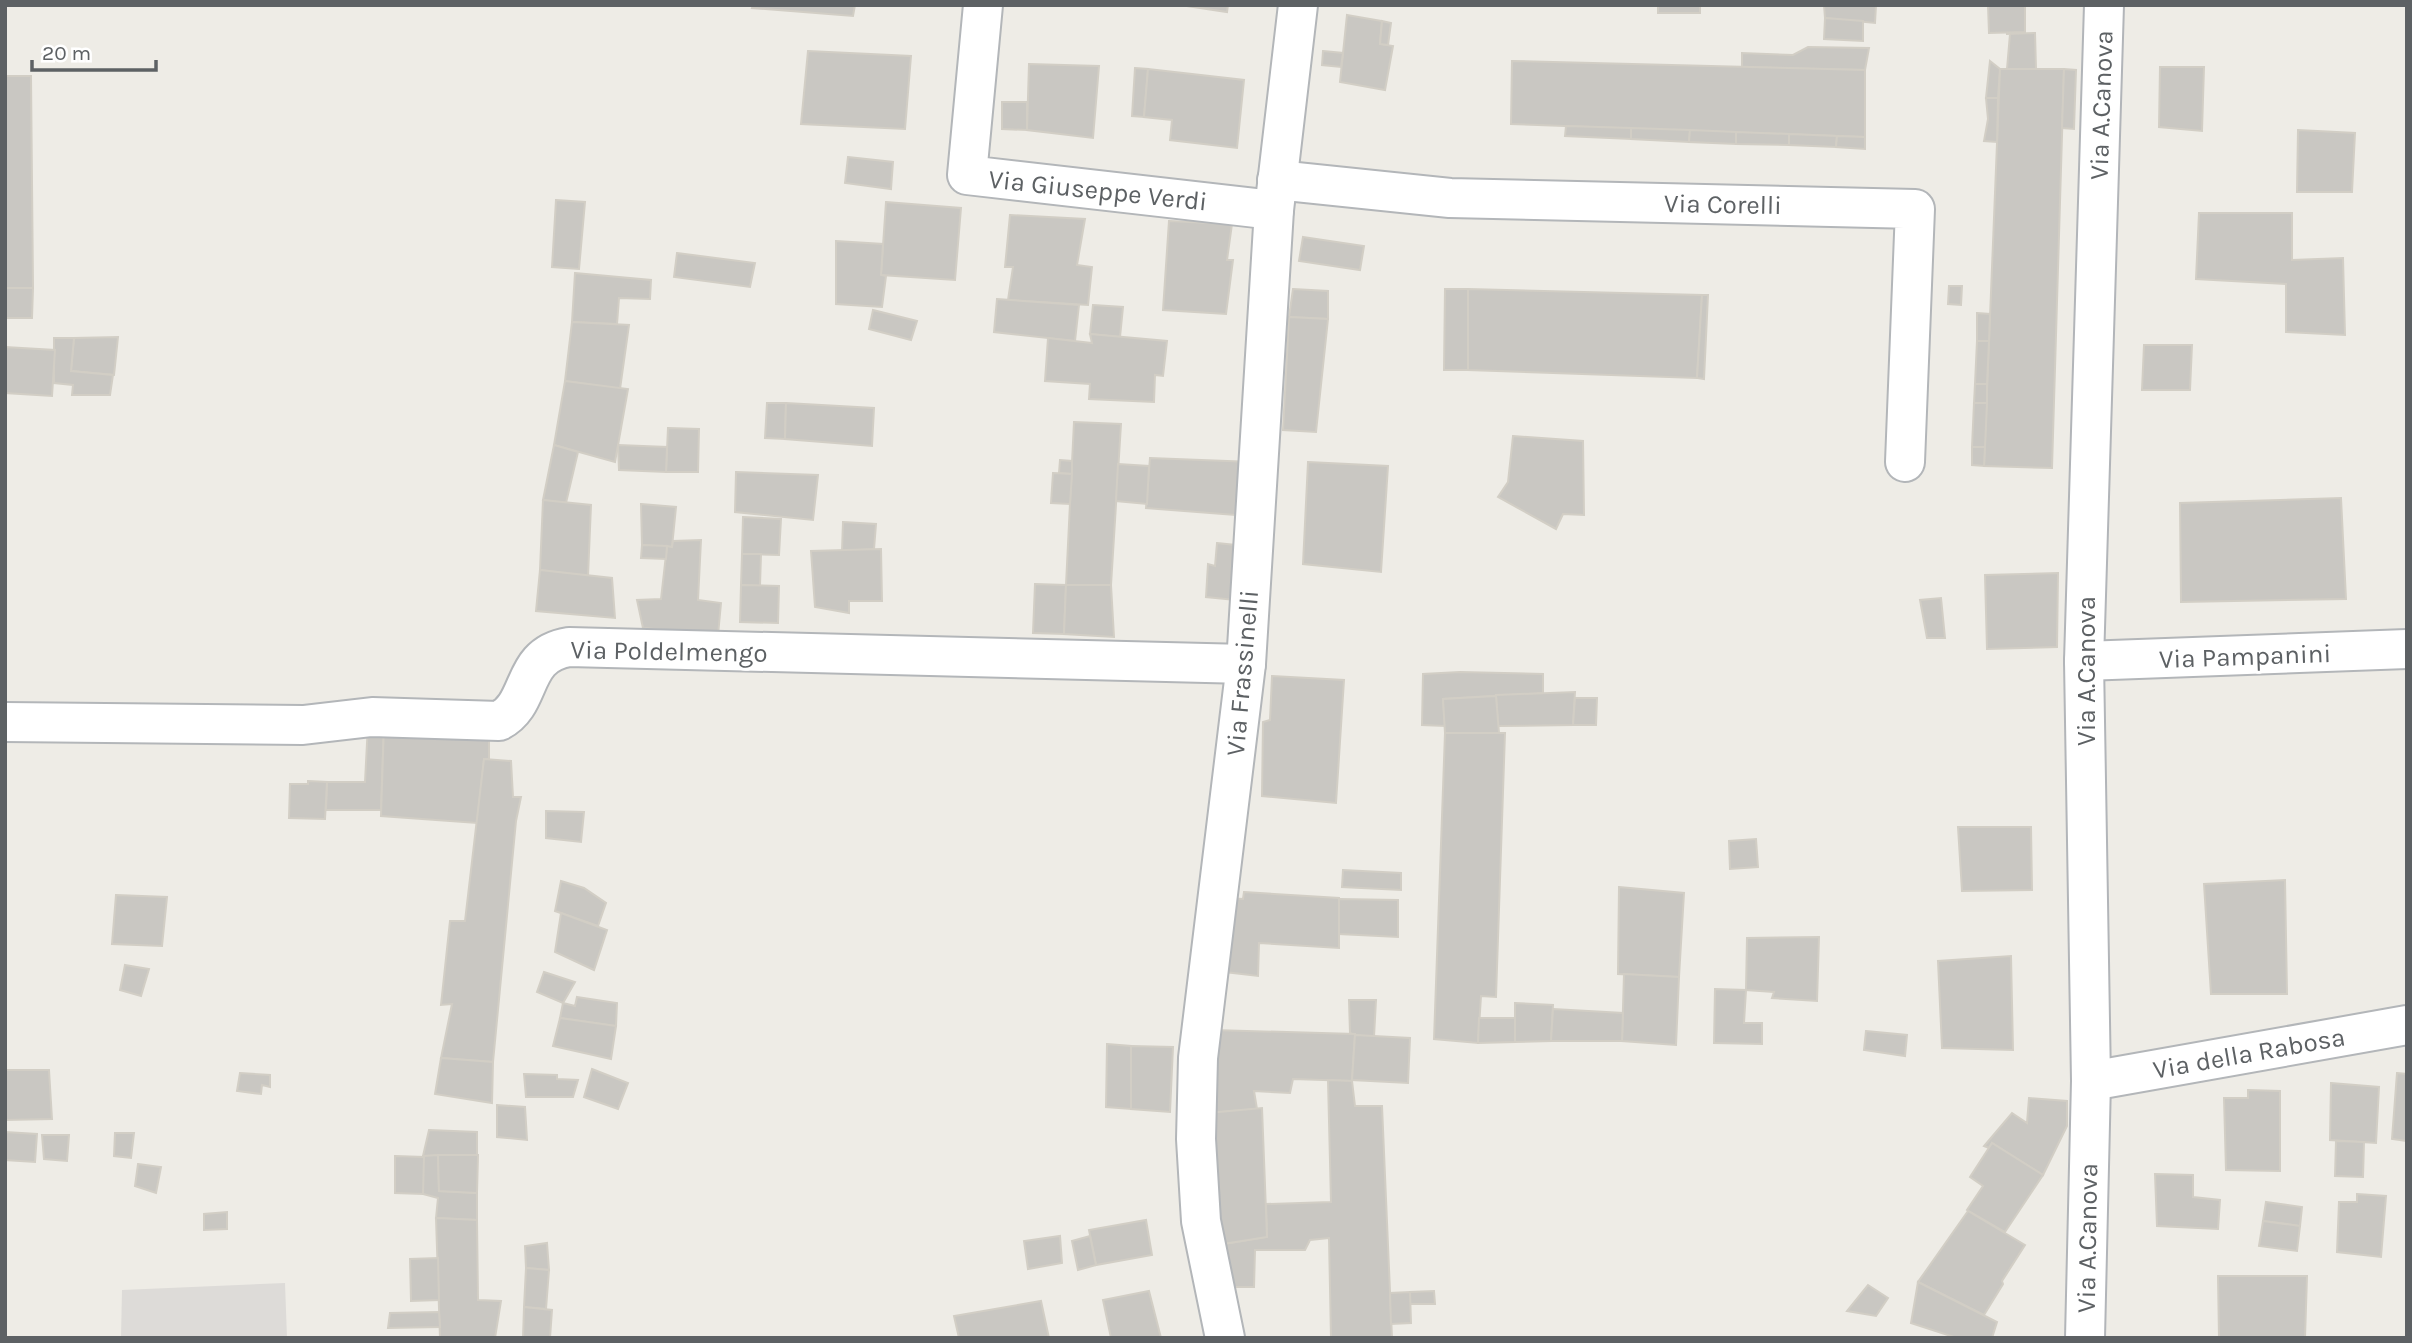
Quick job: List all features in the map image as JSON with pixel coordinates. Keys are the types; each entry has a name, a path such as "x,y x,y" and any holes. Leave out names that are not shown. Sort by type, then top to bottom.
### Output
{"street":[{"name":"Via Giuseppe Verdi","path":"983,5 967,176 1276,195"},
{"name":"Via Frassinelli","path":"1225,1338 1201,1221 1196,1126 1198,1058 1246,664 1276,195 1298,5"},
{"name":"Via A.Canova","path":"2085,1338 2091,1081 2084,661 2104,5"},
{"name":"Via Corelli","path":"1276,195 1915,209 1905,462"},
{"name":"Via Poldelmengo","path":"5,722 303,725 372,717 499,721 513,712 529,675 540,661 551,652 569,647 1246,664"},
{"name":"Via Pampanini","path":"2084,661 2407,649"},
{"name":"Via della Rabosa","path":"2091,1081 2407,1025"}],"shaded area":[{"path":"285,1283 287,1338 121,1338 122,1290"}],"building":[{"path":"753,5 855,5 853,16 752,8"},
{"path":"1180,5 1228,5 1227,12"},
{"path":"1658,5 1700,5 1700,13 1658,13"},
{"path":"1824,5 1876,5 1875,23 1825,18"},
{"path":"1988,5 2025,5 2025,32 1989,33"},
{"path":"1347,15 1382,21 1380,44 1393,46 1385,90 1340,82"},
{"path":"1825,18 1863,21 1863,41 1824,39"},
{"path":"1382,21 1391,23 1388,45 1380,44"},
{"path":"2035,33 2036,69 2007,69 2010,34 2006,34"},
{"path":"1808,47 1869,48 1865,70 1742,67 1742,53 1793,55"},
{"path":"808,51 911,56 905,129 801,124"},
{"path":"1323,51 1343,53 1341,67 1322,65"},
{"path":"1512,61 1865,70 1865,137 1511,124"},
{"path":"1990,61 2000,69 1998,98 1986,98"},
{"path":"1029,64 1099,66 1093,138 1027,130"},
{"path":"2160,67 2204,67 2202,131 2159,127"},
{"path":"1135,68 1148,69 1144,117 1132,116"},
{"path":"1148,69 1244,80 1237,148 1170,140 1172,120 1144,117"},
{"path":"2000,69 2064,69 2052,468 1984,466"},
{"path":"2064,69 2076,70 2074,129 2062,128"},
{"path":"5,76 31,76 33,288 5,288"},
{"path":"1986,98 1998,98 1997,142 1984,141 1988,119"},
{"path":"1002,102 1027,102 1027,130 1002,129"},
{"path":"1566,126 1631,128 1631,139 1565,136"},
{"path":"1631,128 1690,130 1689,142 1631,139"},
{"path":"1690,130 1736,132 1736,144 1689,142"},
{"path":"2298,130 2355,133 2352,192 2297,192"},
{"path":"1736,132 1789,134 1789,145 1736,144"},
{"path":"1789,134 1837,136 1836,147 1789,145"},
{"path":"1837,136 1865,137 1865,149 1836,147"},
{"path":"848,157 893,162 891,189 845,183"},
{"path":"556,200 585,202 579,269 552,267"},
{"path":"886,202 961,208 955,280 881,275"},
{"path":"2199,213 2292,213 2292,260 2343,258 2345,335 2286,332 2286,284 2196,279"},
{"path":"1010,215 1085,219 1077,265 1092,267 1088,305 1008,300 1013,267 1005,267"},
{"path":"1169,221 1232,224 1227,260 1233,260 1226,314 1163,310"},
{"path":"1303,237 1364,246 1360,270 1299,261"},
{"path":"836,241 883,244 881,275 886,276 882,307 836,304"},
{"path":"677,253 755,263 750,287 674,277"},
{"path":"575,273 651,280 650,299 619,298 617,324 572,322"},
{"path":"1949,286 1962,286 1961,305 1948,304"},
{"path":"5,288 33,288 32,318 5,318"},
{"path":"1293,289 1328,291 1328,319 1289,317"},
{"path":"1445,289 1468,289 1468,370 1444,370"},
{"path":"1468,289 1702,295 1697,378 1468,370"},
{"path":"1702,295 1708,295 1704,379 1697,378"},
{"path":"997,299 1079,305 1075,341 994,332"},
{"path":"1093,305 1123,307 1120,337 1090,334"},
{"path":"873,310 917,321 911,340 869,329"},
{"path":"1977,313 1990,314 1989,341 1977,341"},
{"path":"1289,317 1328,319 1316,432 1283,430"},
{"path":"572,322 629,325 620,389 565,381"},
{"path":"1090,334 1167,341 1163,376 1155,375 1154,402 1089,399 1090,384 1045,381 1048,338 1092,343"},
{"path":"118,337 114,375 71,371 74,338"},
{"path":"54,338 74,338 71,371 113,375 110,395 72,395 73,385 54,383"},
{"path":"1977,341 1989,341 1987,384 1975,384"},
{"path":"2144,345 2192,345 2190,390 2142,390"},
{"path":"5,347 55,350 52,396 5,393"},
{"path":"565,381 628,389 615,462 554,445"},
{"path":"1975,384 1987,384 1987,403 1974,403"},
{"path":"767,403 786,403 785,439 765,438"},
{"path":"786,403 874,408 872,446 785,439"},
{"path":"1974,403 1987,403 1985,447 1972,447"},
{"path":"1074,422 1121,424 1111,585 1066,585"},
{"path":"668,428 699,429 698,472 666,472"},
{"path":"1513,436 1583,441 1584,515 1563,514 1556,529 1498,497 1508,482"},
{"path":"554,445 578,452 566,503 543,500"},
{"path":"618,445 667,447 666,472 619,470"},
{"path":"1972,447 1985,447 1984,466 1972,465"},
{"path":"1150,458 1252,462 1248,516 1146,508"},
{"path":"1060,460 1072,461 1072,474 1059,473"},
{"path":"1308,462 1388,466 1381,572 1303,564"},
{"path":"1118,464 1149,466 1147,504 1116,501"},
{"path":"736,472 818,475 813,520 735,512"},
{"path":"1053,473 1072,474 1070,504 1051,503"},
{"path":"2341,498 2346,599 2181,602 2180,503"},
{"path":"543,500 591,505 588,576 540,570"},
{"path":"641,504 676,507 672,547 642,545"},
{"path":"743,517 781,519 779,555 742,554"},
{"path":"843,522 876,524 874,549 842,551"},
{"path":"701,540 698,600 721,603 718,635 643,628 637,600 661,599 667,546 672,547 673,541"},
{"path":"1217,543 1245,546 1235,600 1206,597 1208,564 1215,566"},
{"path":"642,545 667,546 666,559 641,558"},
{"path":"881,549 882,601 849,601 849,613 815,607 811,551"},
{"path":"742,554 761,554 760,586 741,585"},
{"path":"540,570 612,578 615,618 536,611"},
{"path":"2058,573 2057,647 1987,649 1985,575"},
{"path":"1035,584 1066,585 1064,634 1033,633"},
{"path":"741,585 779,586 778,623 740,622"},
{"path":"1066,585 1111,585 1114,637 1064,634"},
{"path":"1941,598 1945,638 1927,638 1920,600"},
{"path":"1423,674 1543,674 1543,693 1443,699 1445,726 1422,725"},
{"path":"1272,676 1344,680 1336,803 1262,796 1263,722 1270,720"},
{"path":"1575,692 1573,725 1498,726 1496,695"},
{"path":"1496,696 1499,733 1445,733 1443,699"},
{"path":"1575,698 1597,698 1596,725 1573,725"},
{"path":"368,724 384,724 381,810 326,810 327,782 365,782"},
{"path":"384,724 489,728 489,759 484,759 477,823 381,816"},
{"path":"1445,733 1505,733 1496,997 1481,996 1478,1043 1434,1039"},
{"path":"484,759 511,761 513,797 521,797 516,821 493,1062 441,1058 452,1004 441,1005 450,921 465,921"},
{"path":"308,781 327,782 325,819 289,818 290,784 308,784"},
{"path":"546,811 584,812 581,842 546,838"},
{"path":"1958,827 2031,827 2032,890 1962,891"},
{"path":"1756,839 1758,867 1730,869 1729,841"},
{"path":"1343,870 1401,873 1401,890 1342,887"},
{"path":"2285,880 2287,994 2211,994 2204,884"},
{"path":"561,881 584,888 606,903 598,926 555,911"},
{"path":"1619,887 1684,893 1679,977 1618,974"},
{"path":"1244,892 1339,898 1339,948 1259,943 1258,976 1225,972 1228,898 1243,899"},
{"path":"116,895 167,897 162,946 112,944"},
{"path":"1339,899 1398,900 1398,937 1339,934"},
{"path":"561,913 607,930 594,970 555,952"},
{"path":"1819,937 1817,1001 1772,998 1774,992 1746,990 1747,938"},
{"path":"2011,956 2013,1050 1942,1048 1938,961"},
{"path":"125,965 149,969 141,996 120,990"},
{"path":"544,972 575,982 563,1003 537,992"},
{"path":"1624,974 1679,977 1676,1045 1622,1041"},
{"path":"1715,989 1746,990 1744,1023 1762,1023 1762,1044 1714,1043"},
{"path":"577,997 617,1003 616,1026 560,1018 563,1003 575,1006"},
{"path":"1349,1000 1376,1000 1374,1037 1350,1033"},
{"path":"1515,1003 1553,1005 1551,1041 1515,1042"},
{"path":"1553,1009 1623,1013 1622,1041 1551,1041"},
{"path":"560,1018 616,1026 611,1059 553,1046"},
{"path":"1479,1018 1515,1018 1515,1042 1478,1043"},
{"path":"1213,1030 1355,1034 1352,1081 1293,1079 1290,1093 1254,1091 1257,1109 1208,1113"},
{"path":"1866,1031 1907,1035 1905,1056 1864,1050"},
{"path":"1355,1035 1410,1038 1408,1083 1352,1080"},
{"path":"1107,1044 1131,1046 1131,1109 1106,1107"},
{"path":"1131,1046 1173,1047 1170,1112 1131,1109"},
{"path":"441,1058 493,1062 492,1103 435,1094"},
{"path":"592,1069 628,1083 618,1109 584,1097"},
{"path":"5,1070 49,1070 52,1119 5,1120"},
{"path":"240,1073 270,1075 270,1087 262,1085 261,1094 237,1091"},
{"path":"2397,1073 2407,1074 2407,1141 2392,1139"},
{"path":"524,1074 557,1075 557,1079 578,1080 573,1097 526,1097"},
{"path":"1328,1080 1352,1081 1355,1106 1382,1106 1392,1338 1331,1338 1329,1238 1310,1240 1305,1250 1255,1250 1254,1287 1230,1287 1223,1244 1267,1237 1266,1204 1331,1202"},
{"path":"2331,1083 2379,1087 2376,1143 2330,1140"},
{"path":"2248,1090 2280,1091 2280,1171 2226,1170 2224,1098 2248,1098"},
{"path":"2029,1098 2067,1101 2067,1126 2043,1175 1992,1143 1989,1148 1984,1146 2012,1113 2027,1123"},
{"path":"497,1105 525,1107 527,1140 497,1137"},
{"path":"1262,1108 1267,1237 1223,1244 1208,1113"},
{"path":"429,1130 477,1132 477,1155 423,1156"},
{"path":"5,1132 37,1134 35,1162 5,1160"},
{"path":"115,1133 134,1133 131,1158 114,1156"},
{"path":"42,1135 69,1135 67,1161 44,1159"},
{"path":"2336,1141 2364,1142 2363,1177 2335,1176"},
{"path":"1992,1143 2043,1175 2005,1232 1967,1210 1983,1186 1970,1177"},
{"path":"438,1155 439,1191 477,1193 477,1220 436,1218 438,1198 423,1194 423,1156"},
{"path":"438,1155 478,1155 477,1193 439,1191"},
{"path":"395,1156 424,1157 423,1194 395,1193"},
{"path":"138,1164 161,1167 156,1193 135,1186"},
{"path":"2155,1174 2193,1175 2193,1197 2220,1200 2218,1229 2157,1226"},
{"path":"2357,1194 2386,1196 2381,1257 2337,1252 2339,1202 2357,1202"},
{"path":"2266,1202 2302,1207 2300,1226 2263,1221"},
{"path":"1968,1211 2025,1245 1984,1315 1918,1282"},
{"path":"227,1212 227,1229 204,1230 204,1214"},
{"path":"436,1218 477,1220 478,1300 501,1301 495,1338 440,1338"},
{"path":"1146,1220 1152,1255 1096,1265 1089,1230"},
{"path":"2263,1221 2300,1226 2297,1251 2259,1246"},
{"path":"1060,1236 1062,1263 1028,1269 1024,1241"},
{"path":"1090,1236 1096,1265 1078,1270 1072,1241"},
{"path":"547,1243 549,1270 526,1268 525,1246"},
{"path":"438,1258 439,1300 411,1301 410,1259"},
{"path":"526,1268 549,1270 546,1309 524,1307"},
{"path":"2218,1276 2307,1276 2305,1338 2219,1338"},
{"path":"1918,1282 1997,1322 1992,1338 1957,1338 1911,1323"},
{"path":"1868,1285 1888,1298 1876,1316 1847,1311"},
{"path":"1149,1291 1161,1338 1111,1338 1103,1300"},
{"path":"1434,1291 1435,1304 1410,1304 1410,1292"},
{"path":"1410,1292 1411,1323 1391,1324 1390,1293"},
{"path":"1041,1301 1049,1338 959,1338 954,1316"},
{"path":"524,1307 552,1310 550,1338 523,1338"},
{"path":"439,1312 440,1327 388,1328 390,1313"}]}
